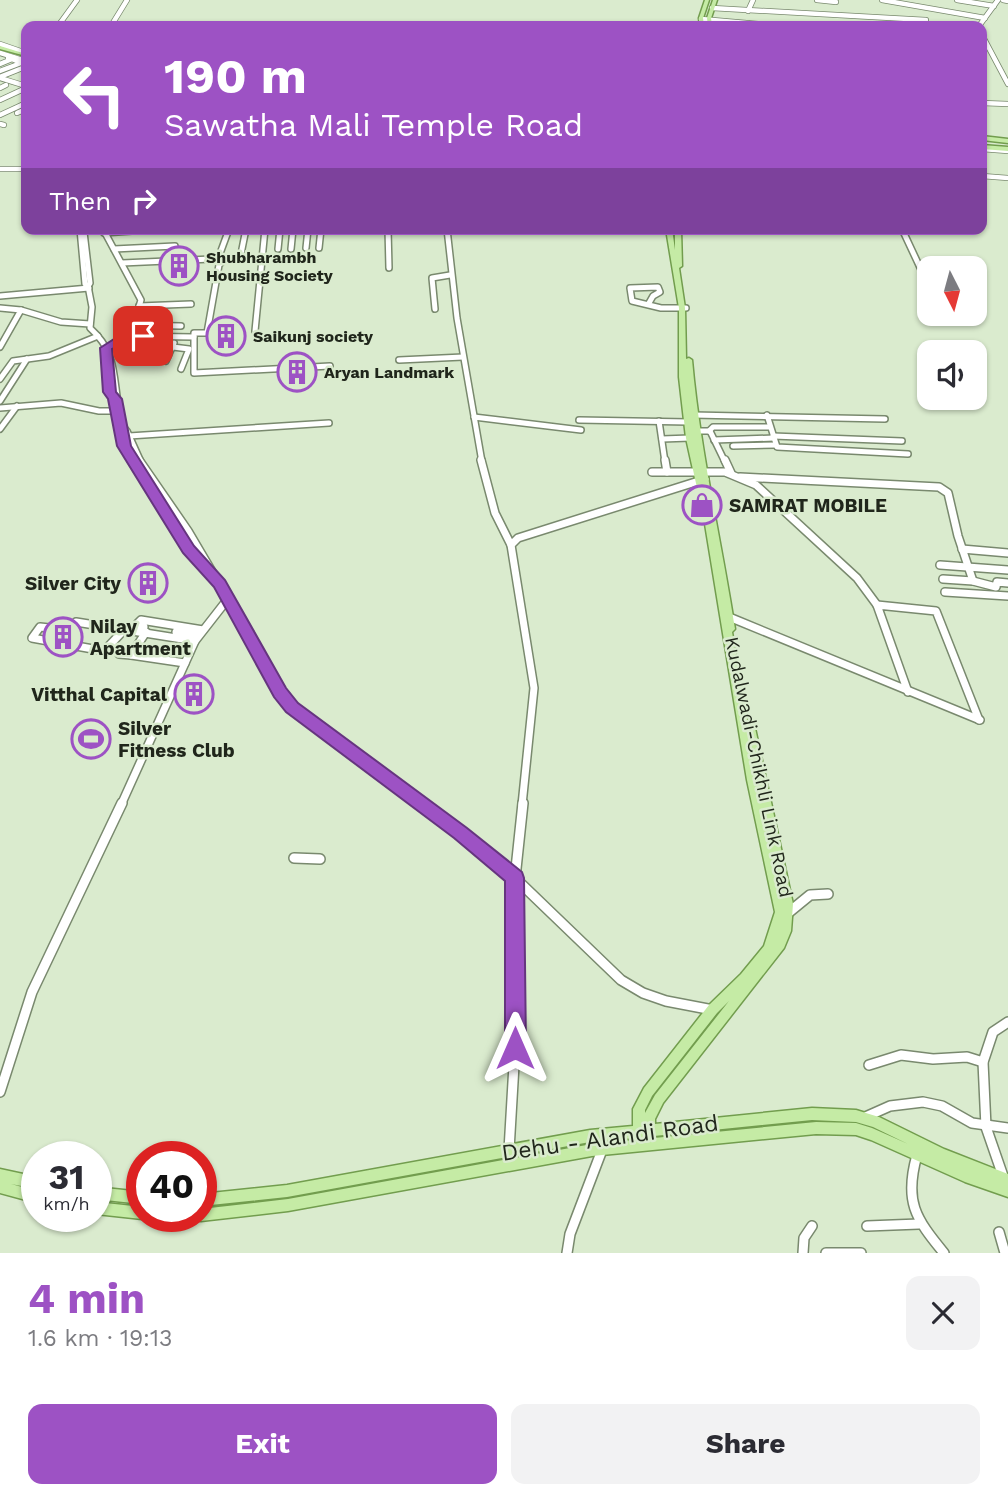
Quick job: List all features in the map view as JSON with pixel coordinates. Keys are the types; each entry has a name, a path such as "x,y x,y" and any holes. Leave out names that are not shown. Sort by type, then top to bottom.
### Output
{"main road":[{"path":"701,19 707,0"},
{"path":"712,21 715,0"},
{"path":"987,138 1008,140"},
{"path":"987,148 1008,150"},
{"path":"674,235 684,308 683,377 690,418 690,438 701,477"},
{"path":"690,418 696,431 701,477"},
{"name":"Kudalwadi-Chikhli Link Road","path":"643,1130 659,1099 780,945 786,931 788,913 755,780 729,617 701,477"},
{"name":"Kudalwadi-Chikhli Link Road","path":"644,1144 639,1109 648,1092 713,1009 745,978 769,948 780,912 701,477"},
{"name":"Dehu - Alandi Road","path":"217,1198 264,1194 590,1136 812,1114 863,1118 1007,1184"},
{"name":"Dehu - Alandi Road","path":"217,1213 288,1205 644,1144 839,1128 872,1134 969,1178 1007,1184"},
{"path":"0,1175 21,1180"},
{"path":"0,1187 21,1193"}],"street":[{"path":"62,21 77,0"},
{"path":"116,21 129,0"},
{"path":"748,11 753,0"},
{"path":"817,0 837,1 833,15"},
{"path":"883,0 908,2 976,21"},
{"path":"957,0 994,6"},
{"path":"983,21 994,6 1003,0"},
{"path":"712,8 931,19"},
{"path":"928,21 941,10"},
{"path":"860,16 862,21"},
{"path":"701,19 705,21"},
{"path":"987,41 1008,76"},
{"path":"987,43 1008,84"},
{"path":"0,71 10,70 21,63 4,54 0,64 10,70 18,74 9,81"},
{"path":"0,79 21,62"},
{"path":"0,79 21,85"},
{"path":"0,79 7,85 0,90 8,94"},
{"path":"0,99 21,89"},
{"path":"0,99 21,90"},
{"path":"16,93 21,95"},
{"path":"987,103 1008,104"},
{"path":"1,113 21,105"},
{"path":"9,111 18,115"},
{"path":"1,113 18,115 21,113"},
{"path":"0,168 21,169"},
{"path":"987,176 1008,178"},
{"path":"82,235 85,284 92,307 90,324 106,348 108,356 105,362 110,392 115,399 124,446 189,550 217,580"},
{"path":"106,235 140,297 139,306 125,336 106,348"},
{"path":"228,235 207,333 194,333 193,373 330,366"},
{"path":"122,263 222,261 240,256 245,235"},
{"path":"255,331 264,235"},
{"path":"278,249 279,235"},
{"path":"291,248 292,235"},
{"path":"306,248 307,235"},
{"path":"319,248 320,235"},
{"path":"388,235 389,268"},
{"path":"447,235 450,275 479,453 497,518 511,545 534,688 515,878 515,1048 509,1150"},
{"path":"905,235 917,261"},
{"path":"114,249 175,246"},
{"path":"436,309 432,278 450,275"},
{"path":"649,303 653,296 660,292 658,286 631,288 631,300 662,308 684,308"},
{"path":"0,296 88,287"},
{"path":"139,306 191,304"},
{"path":"0,308 21,310 61,322 90,324"},
{"path":"0,347 21,310"},
{"path":"131,326 181,326"},
{"path":"2,362 49,356 98,336"},
{"path":"125,336 194,337"},
{"path":"136,351 143,336"},
{"path":"151,356 160,336"},
{"path":"166,361 177,337"},
{"path":"173,347 189,349 181,369"},
{"path":"399,360 463,357"},
{"path":"0,401 27,359"},
{"path":"0,379 13,360"},
{"path":"0,408 65,403 99,411 117,411"},
{"path":"0,429 17,406"},
{"path":"767,415 774,440 779,447 908,453"},
{"path":"579,420 659,421 767,415 885,419"},
{"path":"474,417 581,430"},
{"path":"659,421 667,472"},
{"path":"129,436 329,423"},
{"path":"121,424 127,428 137,457 217,580 260,653 268,672 292,708 461,833 515,878 621,980 643,993 666,1001 713,1009 722,1018"},
{"path":"696,431 709,430 713,426 770,427"},
{"path":"709,430 730,473"},
{"path":"662,439 690,438"},
{"path":"714,440 902,440"},
{"path":"733,446 774,440"},
{"path":"652,472 701,477"},
{"path":"511,545 518,538 628,505 701,477 730,473 774,499 812,540 869,589 908,692"},
{"path":"740,477 939,486 947,493 973,581"},
{"path":"962,549 1008,553"},
{"path":"940,565 1008,570"},
{"path":"943,579 973,581 996,587 997,582 1008,583"},
{"path":"945,592 1008,596"},
{"path":"0,1092 32,992 198,636 227,600"},
{"path":"729,617 979,720 936,611 877,605"},
{"path":"141,620 198,636 135,626 141,620"},
{"path":"125,629 104,651 32,638 40,626 69,629 76,622 125,629 146,632 182,638 198,636"},
{"path":"131,655 146,632"},
{"path":"119,654 185,663"},
{"path":"294,858 320,859"},
{"path":"788,913 810,895 828,894"},
{"path":"1007,1184 986,1127 983,1062 993,1032 1008,1022"},
{"path":"869,1065 890,1055 902,1054 943,1059 964,1055 983,1062"},
{"path":"863,1118 874,1110 925,1102 943,1106 961,1118 986,1127 1008,1128"},
{"path":"567,1253 570,1234 602,1150"},
{"path":"917,1155 909,1194 919,1224 944,1253"},
{"path":"867,1226 919,1224"},
{"path":"803,1253 804,1238 812,1226"},
{"path":"999,1232 1005,1253"},
{"path":"826,1253 861,1253"}],"place":[{"name":"Shubharambh Housing Society","path":"179,266"},
{"name":"Saikunj society","path":"226,336"},
{"name":"Aryan Landmark","path":"297,372"},
{"name":"SAMRAT MOBILE","path":"702,505"},
{"name":"Silver City","path":"148,583"},
{"name":"Nilay Apartment","path":"63,637"},
{"name":"Vitthal Capital","path":"194,694"},
{"name":"Silver Fitness Club","path":"91,739"}],"route":[{"path":"143,336 125,336 106,348 108,356 105,362 110,392 115,399 124,446 189,550 220,584 280,693 292,708 461,833 515,878 515,1048"}]}
